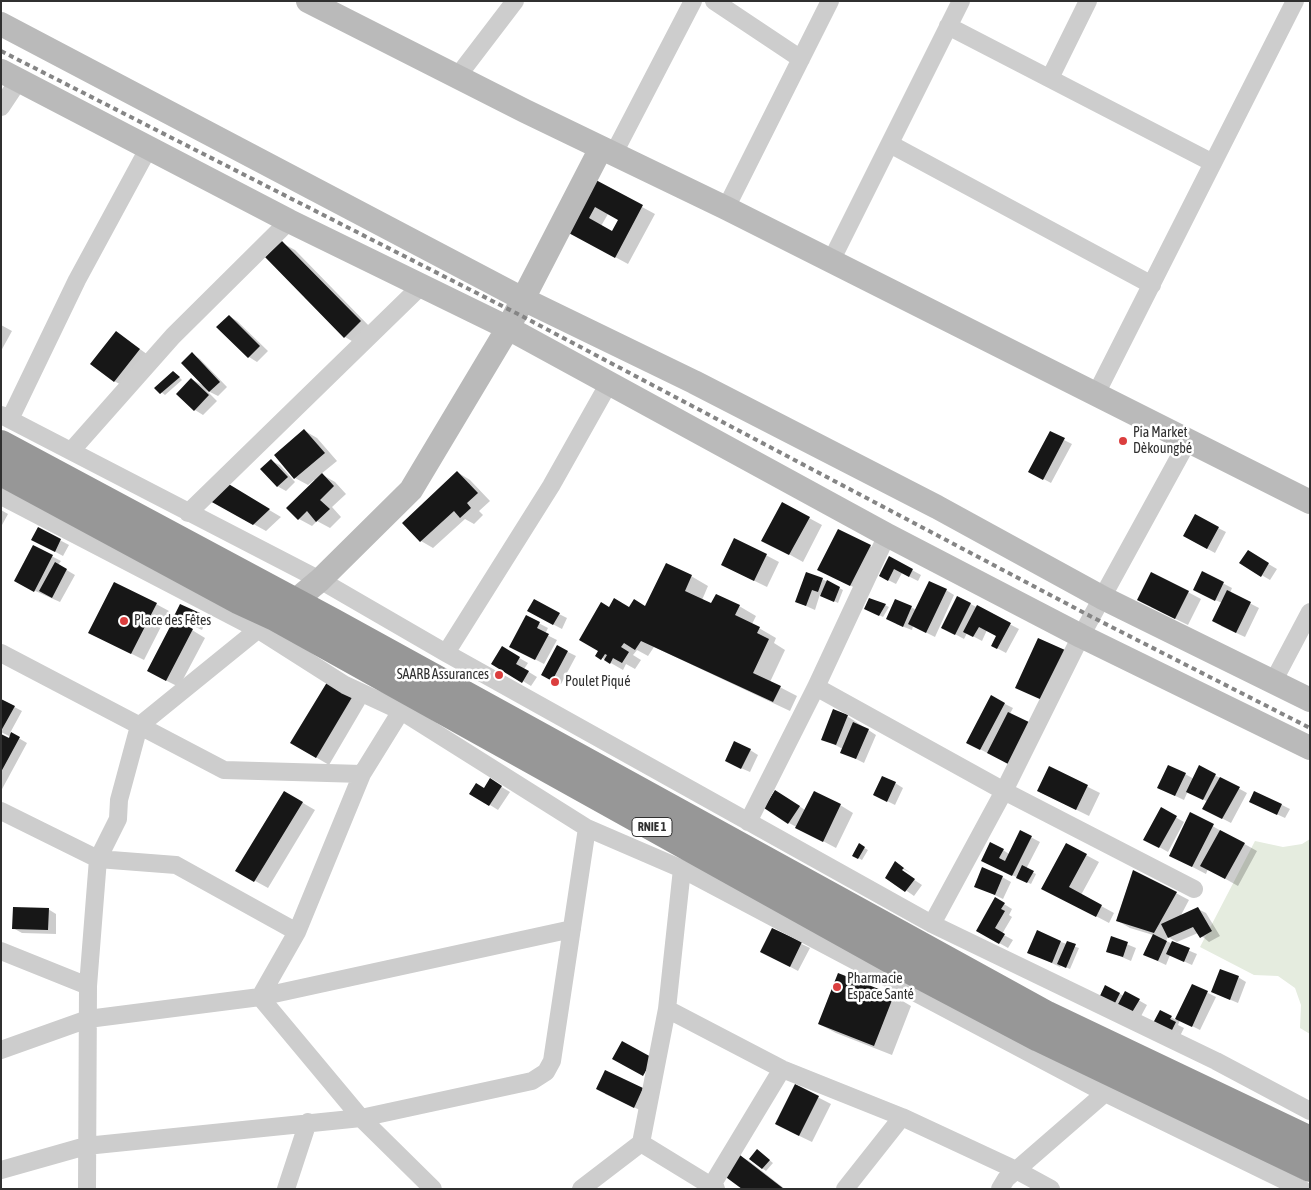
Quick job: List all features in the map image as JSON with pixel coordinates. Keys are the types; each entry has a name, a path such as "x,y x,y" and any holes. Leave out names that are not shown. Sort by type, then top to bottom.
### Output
{"highway":[{"name":"RNIE 1","path":"4,426 276,616 920,976 1039,1038 1310,1168"},
{"name":"RNIE 1","path":"1,472 238,600 276,616 1048,1015 1310,1140"}],"main road":[{"path":"319,4 457,77 726,208 1310,502"},
{"path":"1,24 316,192 523,299 694,382 937,507 1103,598 1310,700"},
{"path":"10,75 148,149 289,221 508,328 887,535 1081,636 1310,748"},
{"path":"276,616 320,580 411,490 508,328 608,150"}],"street":[{"path":"457,77 515,1"},
{"path":"608,150 693,1"},
{"path":"714,1 801,59"},
{"path":"726,208 830,1"},
{"path":"831,261 961,1"},
{"path":"1050,78 1088,1"},
{"path":"1096,394 1295,1"},
{"path":"948,26 1213,164"},
{"path":"1,107 10,75"},
{"path":"890,144 1152,285"},
{"path":"148,149 77,280 4,426 72,450 188,513 320,580 446,653 932,924 1216,1061 1310,1111"},
{"path":"72,450 174,336 289,221"},
{"path":"188,513 422,285"},
{"path":"446,653 551,486 609,382"},
{"path":"932,924 1004,791 1081,636 1188,441"},
{"path":"1,496 276,616 345,685 400,711 587,828 682,869 1282,1184 1302,1189"},
{"path":"748,822 816,687 887,535"},
{"path":"1273,682 1310,612"},
{"path":"87,1189 88,986 98,859 118,819 119,800 139,726 276,616"},
{"path":"1,653 224,770 362,774"},
{"path":"816,687 1004,791 1194,889"},
{"path":"260,997 297,932 362,774 400,711"},
{"path":"1,811 98,859 176,865 297,932"},
{"path":"1,1170 86,1146 361,1118 532,1081 546,1072 552,1061 587,828"},
{"path":"581,1189 641,1143 667,1008 682,869"},
{"path":"1,1050 88,1019 260,997 572,929"},
{"path":"1,951 88,986"},
{"path":"260,997 361,1118 433,1189"},
{"path":"667,1008 782,1069 902,1117 1018,1170 1052,1189"},
{"path":"641,1143 714,1187 782,1069"},
{"path":"1000,1189 1006,1179 1105,1092"},
{"path":"845,1189 902,1117"},
{"path":"286,1189 308,1122"}],"shaded area":[{"path":"1310,839 1310,1034 1300,1028 1301,1005 1295,988 1278,976 1254,975 1200,947 1255,841 1283,847 1302,844"}],"building":[{"path":"594,179 643,205 615,258 565,231","holes":["595,207 618,220 612,231 589,218"]},
{"path":"282,241 361,321 344,338 265,257"},
{"path":"229,315 260,346 248,358 216,327"},
{"path":"116,331 140,349 114,382 90,364"},
{"path":"192,352 220,382 209,392 181,363"},
{"path":"173,371 180,377 160,394 154,388"},
{"path":"191,378 209,395 194,411 176,394"},
{"path":"304,429 325,453 294,479 274,455"},
{"path":"1050,431 1065,438 1043,480 1028,472"},
{"path":"271,459 288,477 277,487 260,469"},
{"path":"457,471 478,493 467,503 471,508 460,518 454,511 420,542 402,523"},
{"path":"322,473 334,486 320,500 330,509 316,522 307,511 298,520 286,508"},
{"path":"227,483 270,509 253,525 210,501"},
{"path":"782,502 810,517 789,555 761,541"},
{"path":"1195,514 1219,527 1207,549 1183,536"},
{"path":"38,527 61,539 55,552 31,540"},
{"path":"838,529 871,545 850,586 817,570"},
{"path":"734,538 767,554 754,581 721,565"},
{"path":"33,545 53,555 34,592 14,581"},
{"path":"1248,550 1269,563 1261,577 1239,563"},
{"path":"889,556 913,569 909,577 894,569 888,581 879,576"},
{"path":"55,562 67,569 52,598 39,591"},
{"path":"666,563 692,575 685,591 711,603 716,594 740,605 735,615 760,627 757,633 769,639 753,673 781,686 773,702 641,641 635,650 624,643 621,647 629,652 622,663 613,658 610,664 604,660 607,655 605,654 601,660 595,656 598,651 579,640 601,602 609,607 614,598 629,607 634,599 645,606"},
{"path":"1202,571 1224,582 1215,601 1193,590"},
{"path":"806,572 823,578 818,592 812,590 806,606 795,602"},
{"path":"1151,572 1189,591 1175,619 1137,600"},
{"path":"827,580 840,587 834,602 820,596"},
{"path":"929,581 947,589 926,633 908,624"},
{"path":"114,582 157,603 131,654 88,633"},
{"path":"1227,590 1251,602 1236,633 1212,621"},
{"path":"957,596 971,603 955,635 941,628"},
{"path":"869,598 886,604 879,616 864,609"},
{"path":"534,599 560,613 553,625 527,611"},
{"path":"895,599 912,606 903,627 886,619"},
{"path":"180,604 200,613 194,626 173,618"},
{"path":"977,605 1011,623 997,649 991,646 996,636 979,627 973,637 963,632"},
{"path":"526,615 540,622 537,628 549,634 535,660 509,647"},
{"path":"174,619 193,629 166,681 147,671"},
{"path":"1038,638 1065,650 1042,700 1015,688"},
{"path":"557,645 568,651 552,681 541,675"},
{"path":"502,646 520,657 516,664 529,671 522,683 491,664"},
{"path":"329,679 354,694 316,758 290,743"},
{"path":"991,695 1005,703 980,750 966,743"},
{"path":"1,699 15,706 1,731"},
{"path":"833,709 848,715 836,745 821,740"},
{"path":"1008,712 1031,723 1010,765 987,753"},
{"path":"853,722 869,729 856,759 840,753"},
{"path":"11,732 20,737 1,772 1,734 9,738"},
{"path":"734,741 751,749 741,769 725,761"},
{"path":"1168,765 1186,773 1175,796 1157,788"},
{"path":"1199,765 1216,774 1203,800 1186,792"},
{"path":"1049,766 1088,785 1076,810 1037,791"},
{"path":"882,776 896,782 887,802 873,795"},
{"path":"1220,777 1240,787 1222,819 1202,809"},
{"path":"490,778 502,786 489,806 469,794 476,783 484,788"},
{"path":"775,790 800,806 788,824 764,808"},
{"path":"284,791 303,802 254,882 235,871"},
{"path":"814,791 841,804 823,842 795,828"},
{"path":"1254,791 1282,804 1277,815 1249,802"},
{"path":"1161,807 1177,816 1159,848 1143,840"},
{"path":"1190,812 1214,824 1192,867 1169,856"},
{"path":"1020,830 1032,836 1012,876 981,861 990,842 1004,849 999,858 1005,861"},
{"path":"1220,830 1245,843 1225,879 1200,866"},
{"path":"859,843 865,847 858,859 852,856"},
{"path":"1066,843 1087,854 1069,887 1102,905 1096,917 1041,889"},
{"path":"895,861 904,868 902,870 915,879 905,892 885,878"},
{"path":"1022,865 1034,871 1027,883 1016,878"},
{"path":"982,867 1003,876 995,895 974,887"},
{"path":"1133,870 1177,892 1154,933 1116,921"},
{"path":"995,897 1005,903 1001,909 1005,911 995,928 1005,934 999,944 976,931"},
{"path":"13,907 49,908 48,930 12,929"},
{"path":"1198,907 1212,931 1200,938 1193,927 1168,938 1161,924"},
{"path":"772,928 802,942 790,967 760,952"},
{"path":"1037,930 1061,941 1052,963 1027,953"},
{"path":"1153,934 1167,941 1158,961 1143,955"},
{"path":"1111,936 1128,942 1123,957 1106,952"},
{"path":"1067,941 1076,944 1066,968 1057,964"},
{"path":"1172,941 1190,948 1184,962 1166,954"},
{"path":"1220,969 1239,976 1230,1000 1211,992"},
{"path":"838,973 894,995 874,1046 818,1024"},
{"path":"1192,984 1208,991 1192,1027 1175,1019"},
{"path":"1105,985 1120,993 1114,1005 1099,998"},
{"path":"1125,991 1140,999 1131,1014 1117,1006"},
{"path":"1160,1010 1172,1016 1170,1019 1176,1022 1170,1034 1152,1025"},
{"path":"622,1041 653,1058 643,1076 612,1059"},
{"path":"605,1070 643,1088 634,1108 596,1089"},
{"path":"795,1084 819,1096 799,1136 775,1124"},
{"path":"757,1149 770,1160 762,1169 749,1159"},
{"path":"736,1152 784,1189 742,1189 723,1175"}],"railway":[{"path":"1,51 516,313 1092,617 1310,728"}],"place":[{"name":"Pia Market Dèkoungbé","path":"1123,441"},
{"name":"Place des Fêtes","path":"124,621"},
{"name":"SAARB Assurances","path":"499,675"},
{"name":"Poulet Piqué","path":"555,682"},
{"name":"Pharmacie Espace Santé","path":"837,987"}]}
